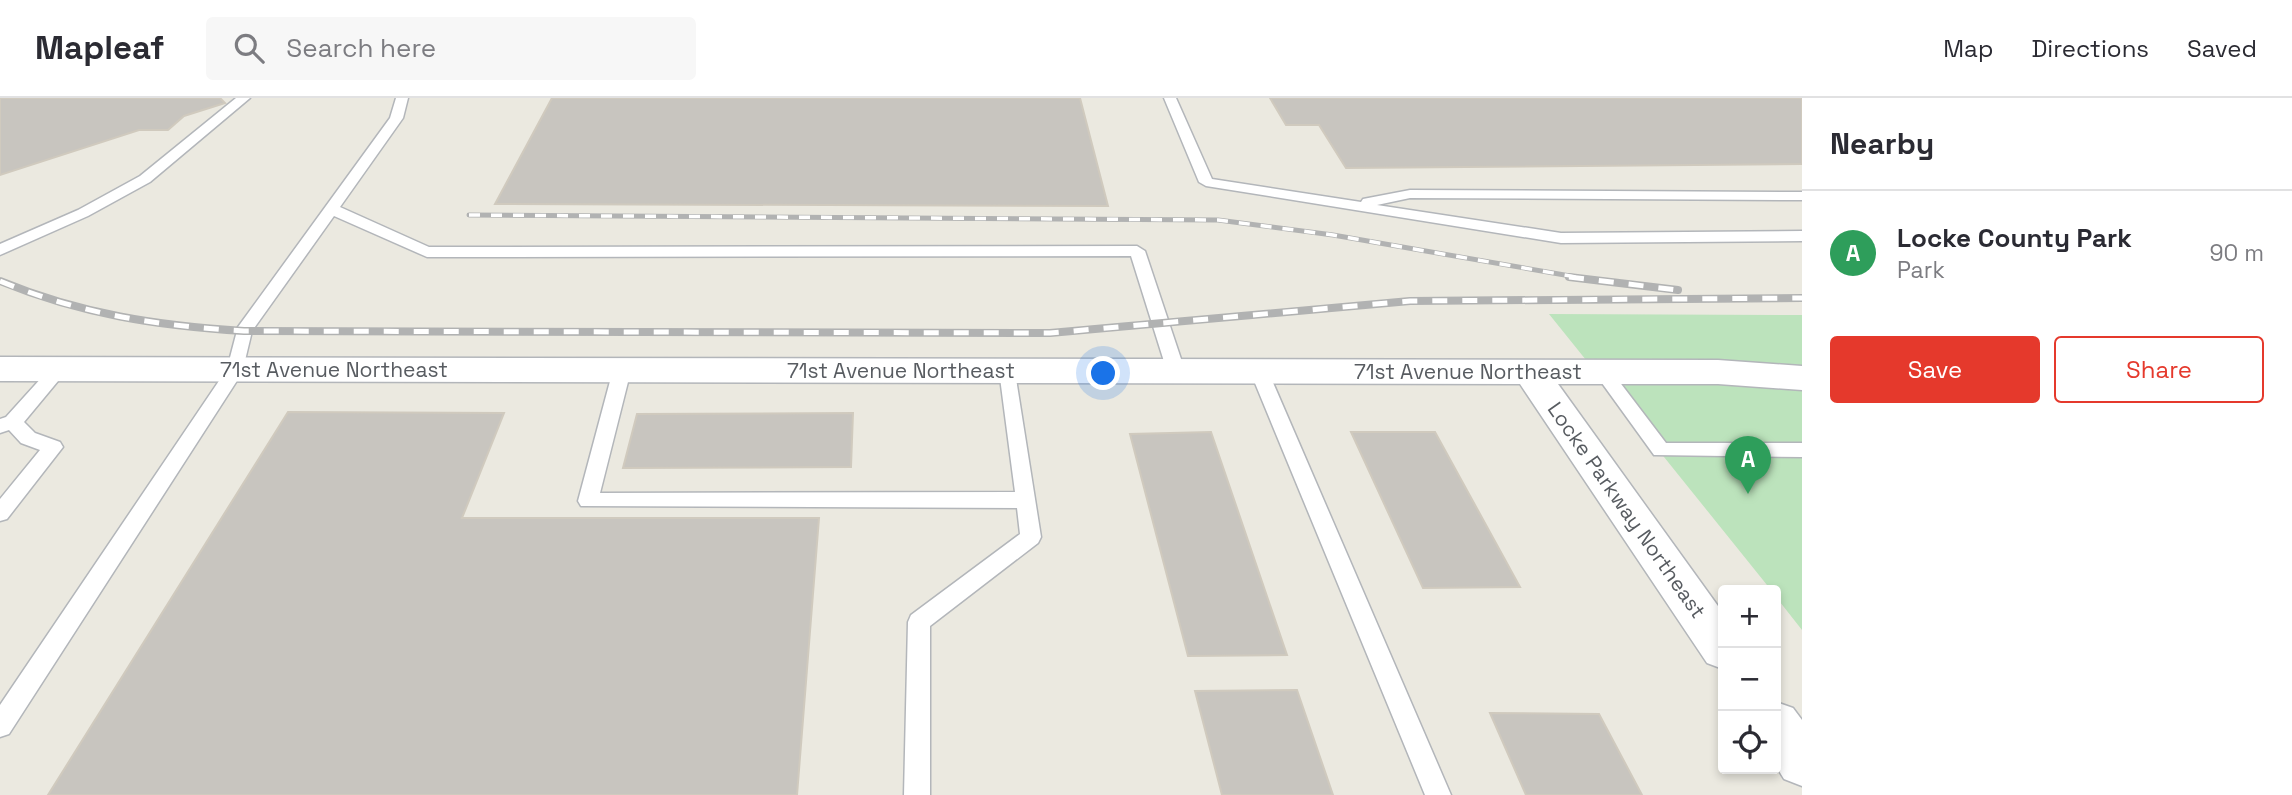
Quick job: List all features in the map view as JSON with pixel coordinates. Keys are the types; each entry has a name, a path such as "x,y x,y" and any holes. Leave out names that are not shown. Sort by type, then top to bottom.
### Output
{"street":[{"name":"71st Avenue Northeast","path":"0,369 1530,371 1718,372 1802,377"},
{"name":"Locke Parkway Northeast","path":"1530,371 1722,648"},
{"path":"1781,731 1802,762"}],"lane":[{"path":"0,250 83,213 145,179 244,98"},
{"path":"0,726 236,369 244,331 396,118 402,98"},
{"path":"1170,98 1206,182 1561,239 1802,236"},
{"path":"1353,205 1410,194 1802,196"},
{"path":"331,209 427,252 1137,250 1176,371"},
{"path":"0,513 53,447 28,438 7,424 59,369"},
{"path":"622,370 588,501 1026,500"},
{"path":"917,795 919,622 1031,537 1008,370"},
{"path":"1259,371 1438,795"},
{"path":"1603,372 1661,450 1802,450"}],"green space":[{"path":"1549,314 1802,315 1802,630 1781,603 1781,585 1767,585"}],"building":[{"path":"0,98 220,98 225,103 184,116 168,130 139,130 0,175"},
{"path":"552,98 1080,98 1108,206 495,204"},
{"path":"1270,98 1802,98 1802,164 1346,168 1319,125 1286,125"},
{"path":"288,412 504,413 462,518 819,518 797,795 48,795"},
{"path":"853,413 851,467 623,468 637,414"},
{"path":"1211,432 1287,655 1188,656 1130,434"},
{"path":"1351,432 1435,432 1520,587 1423,588"},
{"path":"1297,690 1333,795 1222,795 1195,691"},
{"path":"1490,713 1599,714 1642,795 1526,795"}],"railway":[{"path":"469,215 1218,220 1333,235 1582,278"},
{"path":"1569,277 1678,290"},
{"path":"0,281 90,310 151,322 244,331 1050,333 1410,301 1802,298"}],"place":[{"name":"Locke County Park","path":"1748,494"}]}
